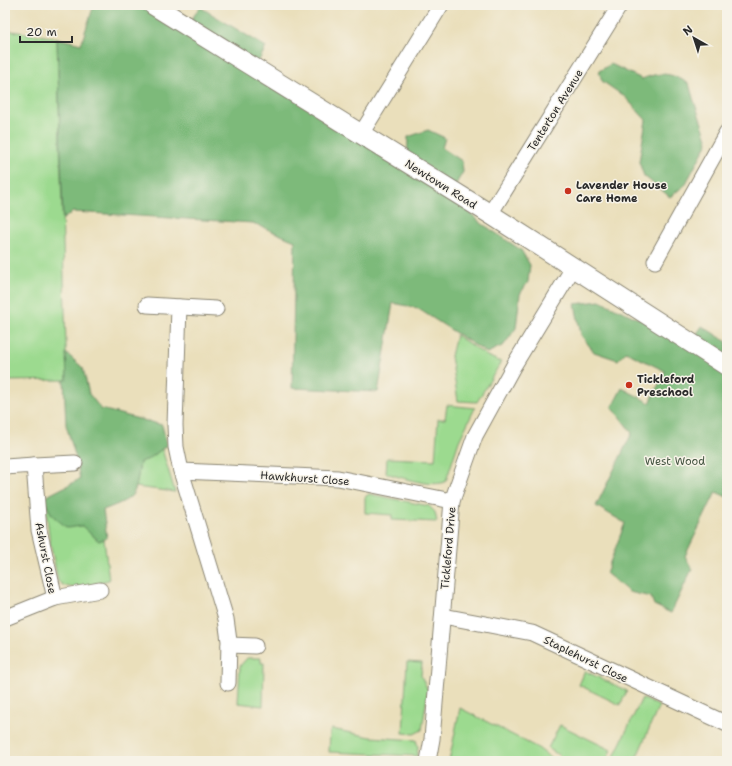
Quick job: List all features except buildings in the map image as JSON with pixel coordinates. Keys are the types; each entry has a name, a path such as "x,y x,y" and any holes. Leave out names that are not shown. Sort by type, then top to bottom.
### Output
{"street":[{"name":"Newtown Road","path":"153,5 490,214 727,366"},
{"path":"361,134 441,5"},
{"name":"Tenterton Avenue","path":"490,214 620,5"},
{"path":"655,261 727,132"},
{"name":"Tickleford Drive","path":"428,761 432,738 452,501 475,436 514,365 573,268"},
{"path":"148,305 216,308"},
{"path":"179,307 175,425 176,447 181,471 226,619 229,644 228,683"},
{"path":"5,467 75,463"},
{"name":"Ashurst Close","path":"5,618 55,598 39,530 34,466"},
{"name":"Hawkhurst Close","path":"181,471 338,478 452,501"},
{"path":"55,598 100,590"},
{"name":"Staplehurst Close","path":"443,616 532,633 726,719"},
{"path":"229,644 255,646"}],"green space":[{"path":"94,5 153,5 187,26 200,7 266,47 255,68 407,168 408,137 428,130 445,138 442,148 462,161 463,172 450,194 481,223 521,250 530,265 528,282 520,294 516,328 504,345 487,353 417,308 393,303 378,392 292,388 295,241 253,223 73,212 63,219 57,38 81,44"},
{"path":"5,30 57,38 67,380 5,381"},
{"path":"611,64 642,79 649,76 666,74 677,77 689,84 708,142 685,185 670,197 644,176 639,162 646,120 625,97 602,81 599,71"},
{"name":"West Wood","path":"600,301 691,343 702,326 727,342 727,497 716,492 685,556 692,569 671,613 654,605 651,597 629,592 606,573 625,523 596,506 632,433 612,407 622,388 650,403 665,371 626,352 618,360 594,352 581,335 575,304"},
{"path":"456,335 487,356 501,362 477,402 458,401 451,356"},
{"path":"66,353 83,368 89,394 101,409 162,425 167,445 149,459 140,462 137,483 132,495 128,499 103,510 107,538 99,541 82,526 67,528 52,515 43,498 80,479 66,425 64,380 67,380"},
{"path":"447,405 475,408 459,441 446,481 434,484 426,483 386,473 387,458 435,460 438,419 445,419"},
{"path":"162,449 175,492 136,487 140,462 149,459"},
{"path":"369,494 429,506 435,512 437,522 392,520 392,515 365,513 365,497"},
{"path":"45,501 52,515 82,526 99,541 104,539 109,580 75,587 68,587 58,581 50,542"},
{"path":"247,658 261,658 261,663 264,663 263,706 238,703 240,666"},
{"path":"407,662 422,663 421,676 428,690 422,730 414,734 403,733"},
{"path":"585,671 627,691 620,705 579,685"},
{"path":"642,698 659,706 635,761 612,761"},
{"path":"460,708 538,748 555,761 449,761"},
{"path":"560,725 611,750 606,761 567,761 548,748"},
{"path":"332,729 371,737 416,740 418,747 417,756 329,752 330,731"}],"place":[{"name":"Lavender House Care Home","path":"568,191"},
{"name":"Tickleford Preschool","path":"629,385"}]}
